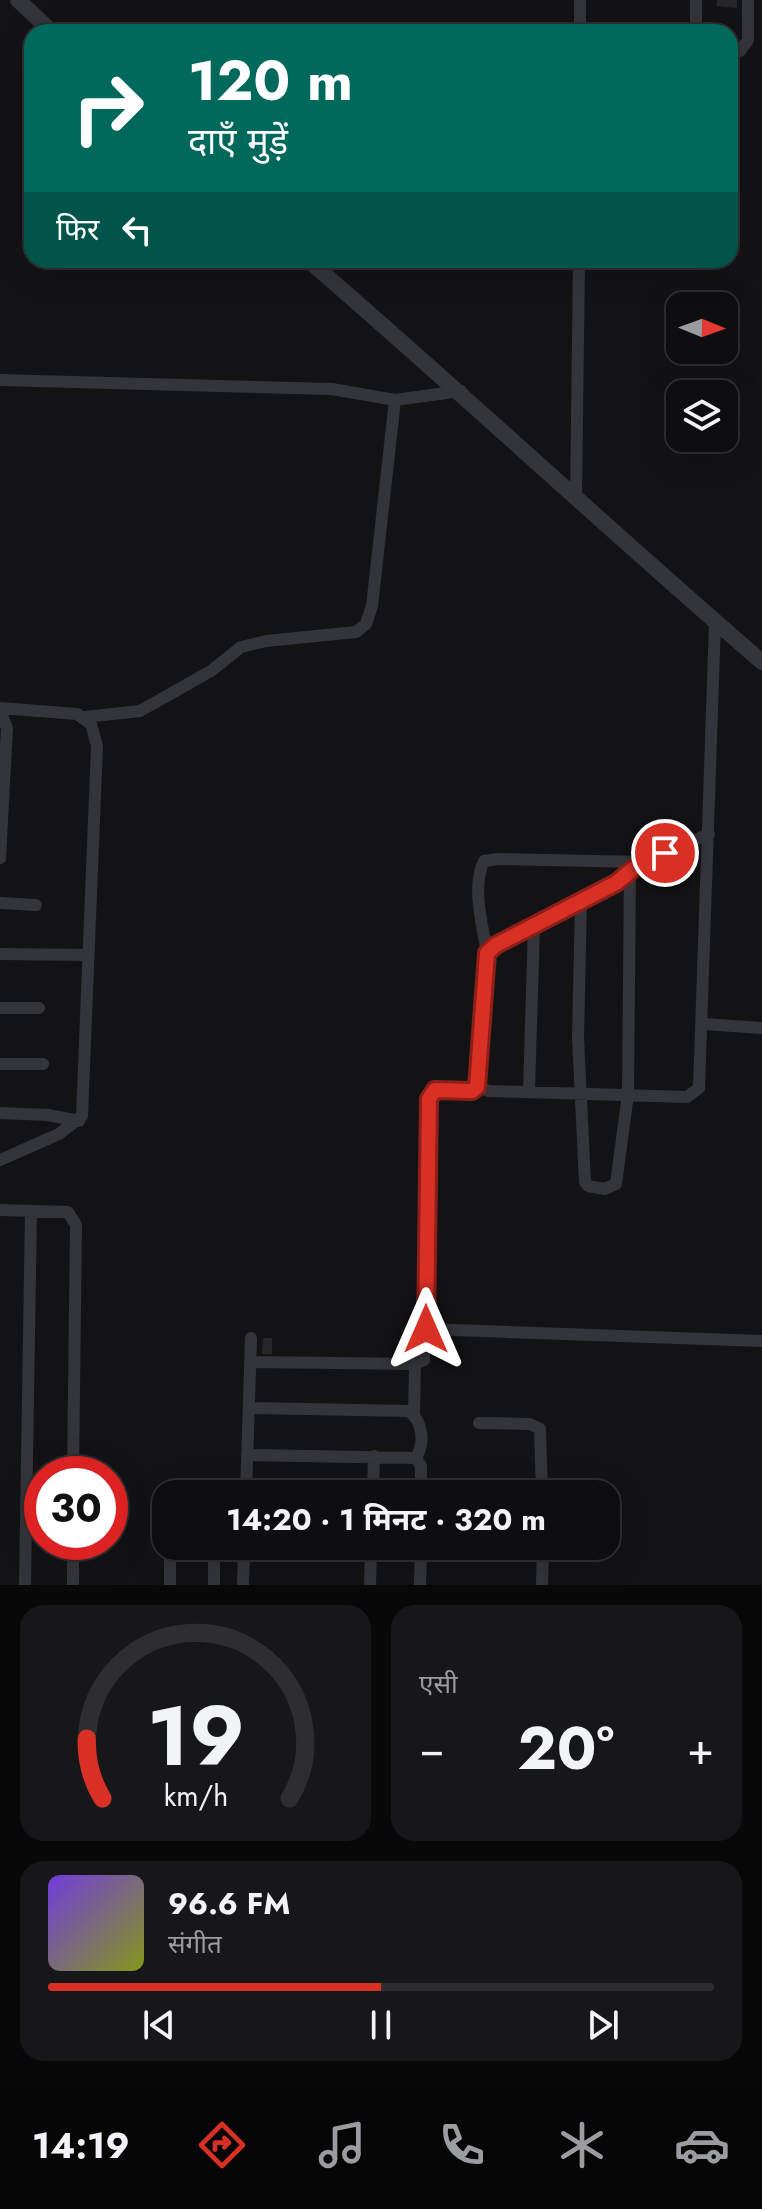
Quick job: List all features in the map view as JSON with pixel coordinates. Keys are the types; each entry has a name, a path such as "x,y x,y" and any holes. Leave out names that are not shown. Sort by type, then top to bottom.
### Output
{"street":[{"path":"18,0 44,24"},
{"path":"580,0 580,24"},
{"path":"696,0 696,24"},
{"path":"738,51 747,44 748,0"},
{"path":"317,268 461,391 576,498 762,662"},
{"path":"576,498 579,268"},
{"path":"0,380 332,389 395,400 461,391"},
{"path":"0,709 85,717 140,711 211,671 241,647 266,641 356,632 366,624 372,606 395,400"},
{"path":"477,1087 486,1091 687,1097 696,1093 701,1082 704,1024 715,623"},
{"path":"0,709 7,728 0,858"},
{"path":"0,1160 79,1121 83,1107 97,746 91,724 85,717"},
{"path":"487,953 644,862 709,834"},
{"path":"250,1362 415,1364 426,1355 429,1099 435,1090 472,1091 477,1087 487,953 479,892 484,861 644,862"},
{"path":"581,901 578,1038 585,1182 588,1186 605,1189 616,1184 628,1094 630,871"},
{"path":"0,903 36,905"},
{"path":"529,1091 534,925"},
{"path":"0,954 87,955"},
{"path":"0,1008 39,1008"},
{"path":"704,1024 762,1028"},
{"path":"0,1064 43,1064"},
{"path":"0,1113 48,1115 79,1121"},
{"path":"0,1210 68,1212 76,1225 73,1456"},
{"path":"25,1585 31,1211"},
{"path":"426,1329 762,1341"},
{"path":"246,1480 251,1338"},
{"path":"415,1364 414,1414 422,1440 416,1458"},
{"path":"249,1408 403,1410 414,1414"},
{"path":"479,1423 530,1424 540,1429 542,1480"},
{"path":"247,1455 416,1458"},
{"path":"373,1480 374,1456"},
{"path":"416,1458 421,1466 421,1480"},
{"path":"73,1560 73,1585"},
{"path":"170,1560 170,1585"},
{"path":"214,1560 214,1585"},
{"path":"243,1585 244,1560"},
{"path":"370,1585 371,1560"},
{"path":"420,1585 421,1560"},
{"path":"542,1585 543,1560"}],"building":[{"path":"717,0 737,0 737,8 716,6"},
{"path":"263,1338 272,1338 272,1354 262,1354"}],"route":[{"path":"426,1329 429,1099 435,1090 472,1091 479,1083 487,953 496,945 616,883 638,865 665,853"}]}
